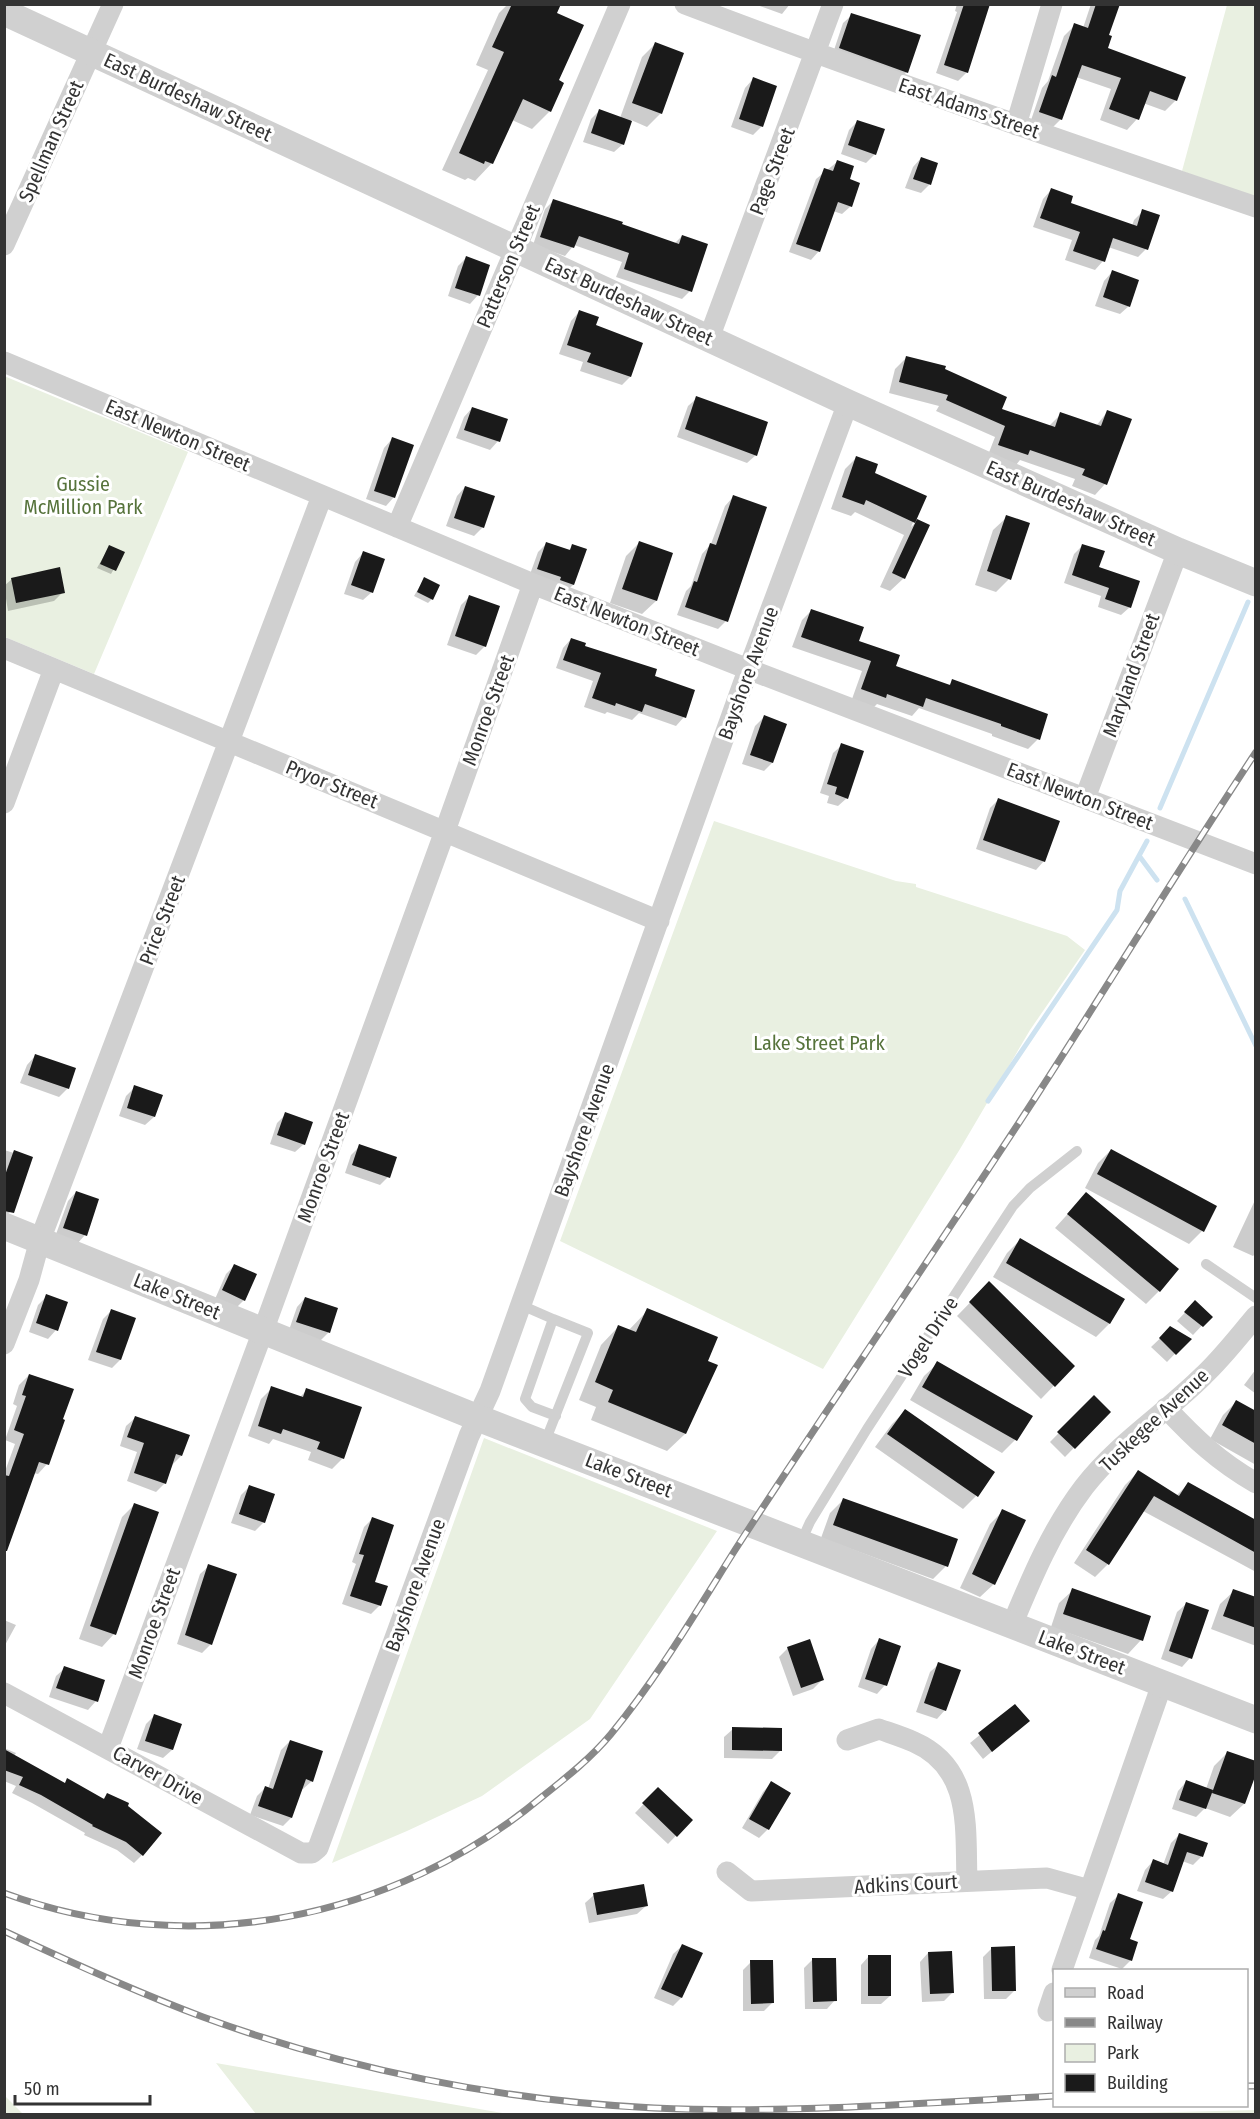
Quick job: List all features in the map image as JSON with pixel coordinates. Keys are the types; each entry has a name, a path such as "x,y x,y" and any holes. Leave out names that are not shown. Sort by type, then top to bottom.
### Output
{"street":[{"name":"Spellman Street","path":"4,245 113,4"},
{"name":"Patterson Street","path":"397,527 620,4"},
{"name":"East Adams Street","path":"685,4 816,54 1256,207"},
{"name":"Page Street","path":"709,338 833,4"},
{"path":"1016,125 1052,4"},
{"name":"East Burdeshaw Street","path":"4,12 848,403 1178,551 1256,583"},
{"name":"East Newton Street","path":"4,362 533,584 1256,864"},
{"name":"Bayshore Avenue","path":"312,1853 320,1844 469,1436 490,1391 748,669 848,403"},
{"name":"Price Street","path":"4,1344 29,1280 40,1240 322,496"},
{"name":"Maryland Street","path":"1085,798 1178,551"},
{"name":"Monroe Street","path":"108,1748 263,1331 533,584"},
{"name":"Pryor Street","path":"4,648 659,921"},
{"path":"4,803 54,669"},
{"name":"Lake Street","path":"4,1226 478,1418 545,1442 1256,1720"},
{"name":"Tuskegee Avenue","path":"1012,1625 1038,1562 1067,1511 1085,1486 1129,1438 1204,1376 1256,1316"},
{"path":"1166,1408 1222,1462 1256,1483"},
{"path":"1063,1969 1162,1684"},
{"name":"Carver Drive","path":"4,1693 301,1853 312,1853"},
{"path":"847,1740 879,1729 915,1742 936,1755 948,1768 964,1805 967,1881"},
{"name":"Adkins Court","path":"727,1872 752,1891 1047,1878 1090,1890"}],"lane":[{"name":"Vogel Drive","path":"801,1542 810,1521 867,1429 1013,1206 1030,1188 1077,1151"},
{"path":"1206,1264 1256,1298"},
{"path":"521,1305 588,1333 545,1442"},
{"path":"553,1319 525,1399 532,1407 555,1416"}],"green space":[{"path":"1227,5 1255,5 1255,198 1182,171"},
{"name":"Gussie McMillion Park","path":"4,376 188,452 94,674 5,637"},
{"name":"Lake Street Park","path":"714,821 896,881 916,884 916,887 1067,936 1085,950 1030,1030 960,1149 823,1369 560,1241"},
{"path":"484,1438 717,1531 590,1719 482,1796 332,1863"},
{"path":"216,2063 508,2114 256,2114"},
{"path":"5,2096 23,2114 5,2114"},
{"path":"1255,2110 1255,2114 1099,2114"}],"building":[{"path":"512,4 561,4 557,13 584,25 559,80 564,83 551,112 523,99 493,164 485,161 484,164 459,153 504,52 492,47"},
{"path":"964,4 990,4 968,73 944,65"},
{"path":"1096,4 1120,4 1109,35 1112,36 1108,48 1186,77 1177,101 1150,91 1139,120 1109,109 1121,78 1082,65 1062,120 1039,112 1052,75 1056,77 1074,23 1088,28"},
{"path":"851,13 921,35 908,73 839,48"},
{"path":"655,42 684,53 662,114 632,103"},
{"path":"753,77 777,86 763,127 739,119"},
{"path":"599,109 632,121 624,145 591,133"},
{"path":"857,120 885,129 876,155 848,145"},
{"path":"921,157 938,163 931,185 913,179"},
{"path":"837,160 854,166 850,179 860,183 852,207 838,202 820,252 796,244 824,168 833,171"},
{"path":"1051,188 1073,196 1071,203 1137,226 1142,209 1160,215 1148,250 1113,238 1105,262 1073,251 1080,232 1040,218"},
{"path":"553,199 623,222 622,224 679,244 682,235 708,244 692,292 624,269 629,253 579,236 574,248 540,237"},
{"path":"466,256 490,265 480,296 455,288"},
{"path":"1112,270 1139,280 1130,307 1103,297"},
{"path":"579,310 599,317 596,325 643,343 631,377 587,362 591,353 567,345"},
{"path":"906,356 946,366 945,369 1007,397 1002,409 1055,427 1060,412 1101,426 1107,410 1132,419 1107,485 1082,475 1085,469 1030,450 1028,455 998,445 1005,426 946,400 948,395 899,382"},
{"path":"696,396 768,422 757,456 685,429"},
{"path":"472,407 508,419 500,442 464,430"},
{"path":"392,437 414,445 395,498 374,491"},
{"path":"856,456 878,464 875,473 927,496 915,523 866,500 864,505 842,497"},
{"path":"465,486 495,496 484,528 454,518"},
{"path":"733,495 767,507 728,622 685,607 694,581 697,582 710,543 716,545"},
{"path":"1006,515 1030,523 1011,580 987,571"},
{"path":"917,519 930,525 905,579 892,573"},
{"path":"639,541 673,553 657,601 622,589"},
{"path":"546,542 570,550 572,544 587,549 574,585 560,580 561,577 537,569"},
{"path":"1082,544 1105,551 1099,567 1140,581 1131,608 1105,599 1109,588 1072,575"},
{"path":"109,545 125,552 116,571 100,564"},
{"path":"363,551 385,559 373,593 351,585"},
{"path":"60,567 65,593 16,603 11,578"},
{"path":"424,577 440,585 433,600 417,592"},
{"path":"469,595 500,606 486,647 455,636"},
{"path":"811,609 864,627 859,641 900,655 896,666 950,685 952,679 1048,714 1040,740 926,698 923,707 887,694 886,698 861,689 871,661 801,637"},
{"path":"571,638 586,643 585,646 657,669 655,676 695,690 686,718 645,704 642,712 592,698 601,673 563,660"},
{"path":"764,715 787,724 773,763 750,755"},
{"path":"841,743 864,751 848,799 835,794 837,787 827,784"},
{"path":"998,798 1060,821 1045,862 983,840"},
{"path":"35,1054 76,1068 69,1089 28,1075"},
{"path":"134,1085 163,1095 155,1117 127,1108"},
{"path":"285,1112 313,1122 305,1145 277,1135"},
{"path":"359,1144 397,1157 390,1178 352,1165"},
{"path":"1111,1149 1217,1206 1204,1232 1097,1174"},
{"path":"14,1150 33,1157 14,1213 4,1211 4,1178"},
{"path":"76,1191 99,1199 87,1236 63,1228"},
{"path":"1086,1192 1179,1269 1160,1292 1067,1214"},
{"path":"1020,1238 1125,1299 1110,1324 1006,1263"},
{"path":"234,1264 257,1274 245,1301 222,1290"},
{"path":"989,1281 1075,1366 1055,1387 969,1302"},
{"path":"46,1294 68,1302 58,1331 36,1323"},
{"path":"305,1297 338,1308 330,1333 296,1322"},
{"path":"1195,1300 1213,1317 1203,1327 1184,1312"},
{"path":"647,1308 718,1337 708,1361 718,1365 686,1434 608,1402 613,1390 595,1382 618,1325 636,1332"},
{"path":"111,1309 136,1318 121,1360 96,1352"},
{"path":"1170,1326 1192,1339 1176,1355 1159,1338"},
{"path":"937,1361 1033,1416 1017,1441 922,1387"},
{"path":"29,1374 74,1389 49,1465 39,1462 7,1551 4,1551 4,1475 9,1476 24,1434 14,1430 26,1396 22,1395"},
{"path":"271,1386 303,1397 306,1388 362,1407 344,1459 317,1449 320,1442 283,1429 281,1434 258,1426"},
{"path":"1094,1395 1111,1412 1075,1449 1057,1432"},
{"path":"1236,1400 1256,1411 1256,1444 1222,1425"},
{"path":"905,1409 995,1472 978,1497 887,1434"},
{"path":"135,1416 190,1435 182,1456 176,1454 166,1484 134,1473 144,1443 127,1437"},
{"path":"1138,1470 1179,1496 1188,1482 1256,1520 1256,1553 1154,1496 1109,1565 1086,1550"},
{"path":"249,1485 275,1494 265,1523 239,1514"},
{"path":"843,1498 958,1539 948,1567 833,1525"},
{"path":"134,1503 159,1512 116,1635 90,1626"},
{"path":"1002,1509 1026,1520 995,1585 972,1574"},
{"path":"372,1517 394,1525 375,1582 388,1586 381,1606 350,1596 364,1555 359,1554"},
{"path":"208,1564 237,1574 212,1645 185,1635"},
{"path":"1072,1588 1151,1616 1143,1641 1063,1614"},
{"path":"1233,1589 1256,1597 1256,1628 1223,1616"},
{"path":"1186,1602 1209,1610 1192,1659 1169,1651"},
{"path":"879,1638 901,1646 887,1686 865,1679"},
{"path":"810,1639 824,1680 801,1688 787,1647"},
{"path":"938,1662 961,1670 946,1711 924,1703"},
{"path":"64,1666 105,1680 98,1702 56,1688"},
{"path":"1015,1704 1030,1721 992,1752 978,1733"},
{"path":"154,1714 182,1724 173,1750 145,1741"},
{"path":"732,1727 782,1728 782,1751 732,1750"},
{"path":"290,1740 323,1751 313,1782 306,1779 292,1818 258,1806 265,1786 273,1789"},
{"path":"4,1749 65,1783 67,1778 104,1799 107,1793 129,1803 128,1806 162,1833 143,1856 126,1842 92,1826 41,1795 19,1785 23,1777 4,1770"},
{"path":"1227,1751 1256,1761 1256,1774 1245,1804 1212,1793"},
{"path":"1186,1780 1213,1790 1206,1809 1179,1800"},
{"path":"771,1781 791,1793 769,1830 749,1819"},
{"path":"658,1787 693,1820 677,1837 642,1803"},
{"path":"1179,1833 1208,1843 1203,1857 1187,1852 1173,1892 1145,1882 1153,1859 1168,1865"},
{"path":"644,1884 648,1906 597,1915 593,1893"},
{"path":"1118,1893 1143,1902 1130,1939 1138,1942 1132,1961 1096,1949"},
{"path":"682,1944 703,1953 682,1998 661,1989"},
{"path":"1015,1946 1016,1991 992,1991 991,1947"},
{"path":"952,1951 954,1993 930,1994 928,1952"},
{"path":"868,1955 891,1955 891,1996 868,1996"},
{"path":"812,1958 836,1958 837,2001 813,2002"},
{"path":"750,1960 773,1960 774,2003 751,2004"}],"waterway":[{"path":"1160,808 1248,602"},
{"path":"988,1101 1117,910 1120,891 1147,841"},
{"path":"1140,857 1157,880"},
{"path":"1185,899 1256,1046"}],"railway":[{"path":"4,1893 74,1913 145,1924 216,1925 287,1917 355,1900 422,1873 485,1839 543,1796 587,1759 611,1734 661,1667 767,1501 1037,1095 1256,752"},
{"path":"4,1931 153,1997 257,2036 368,2067 482,2090 597,2104 654,2108 754,2110 1053,2096"},
{"path":"1248,2086 1256,2086"}]}
